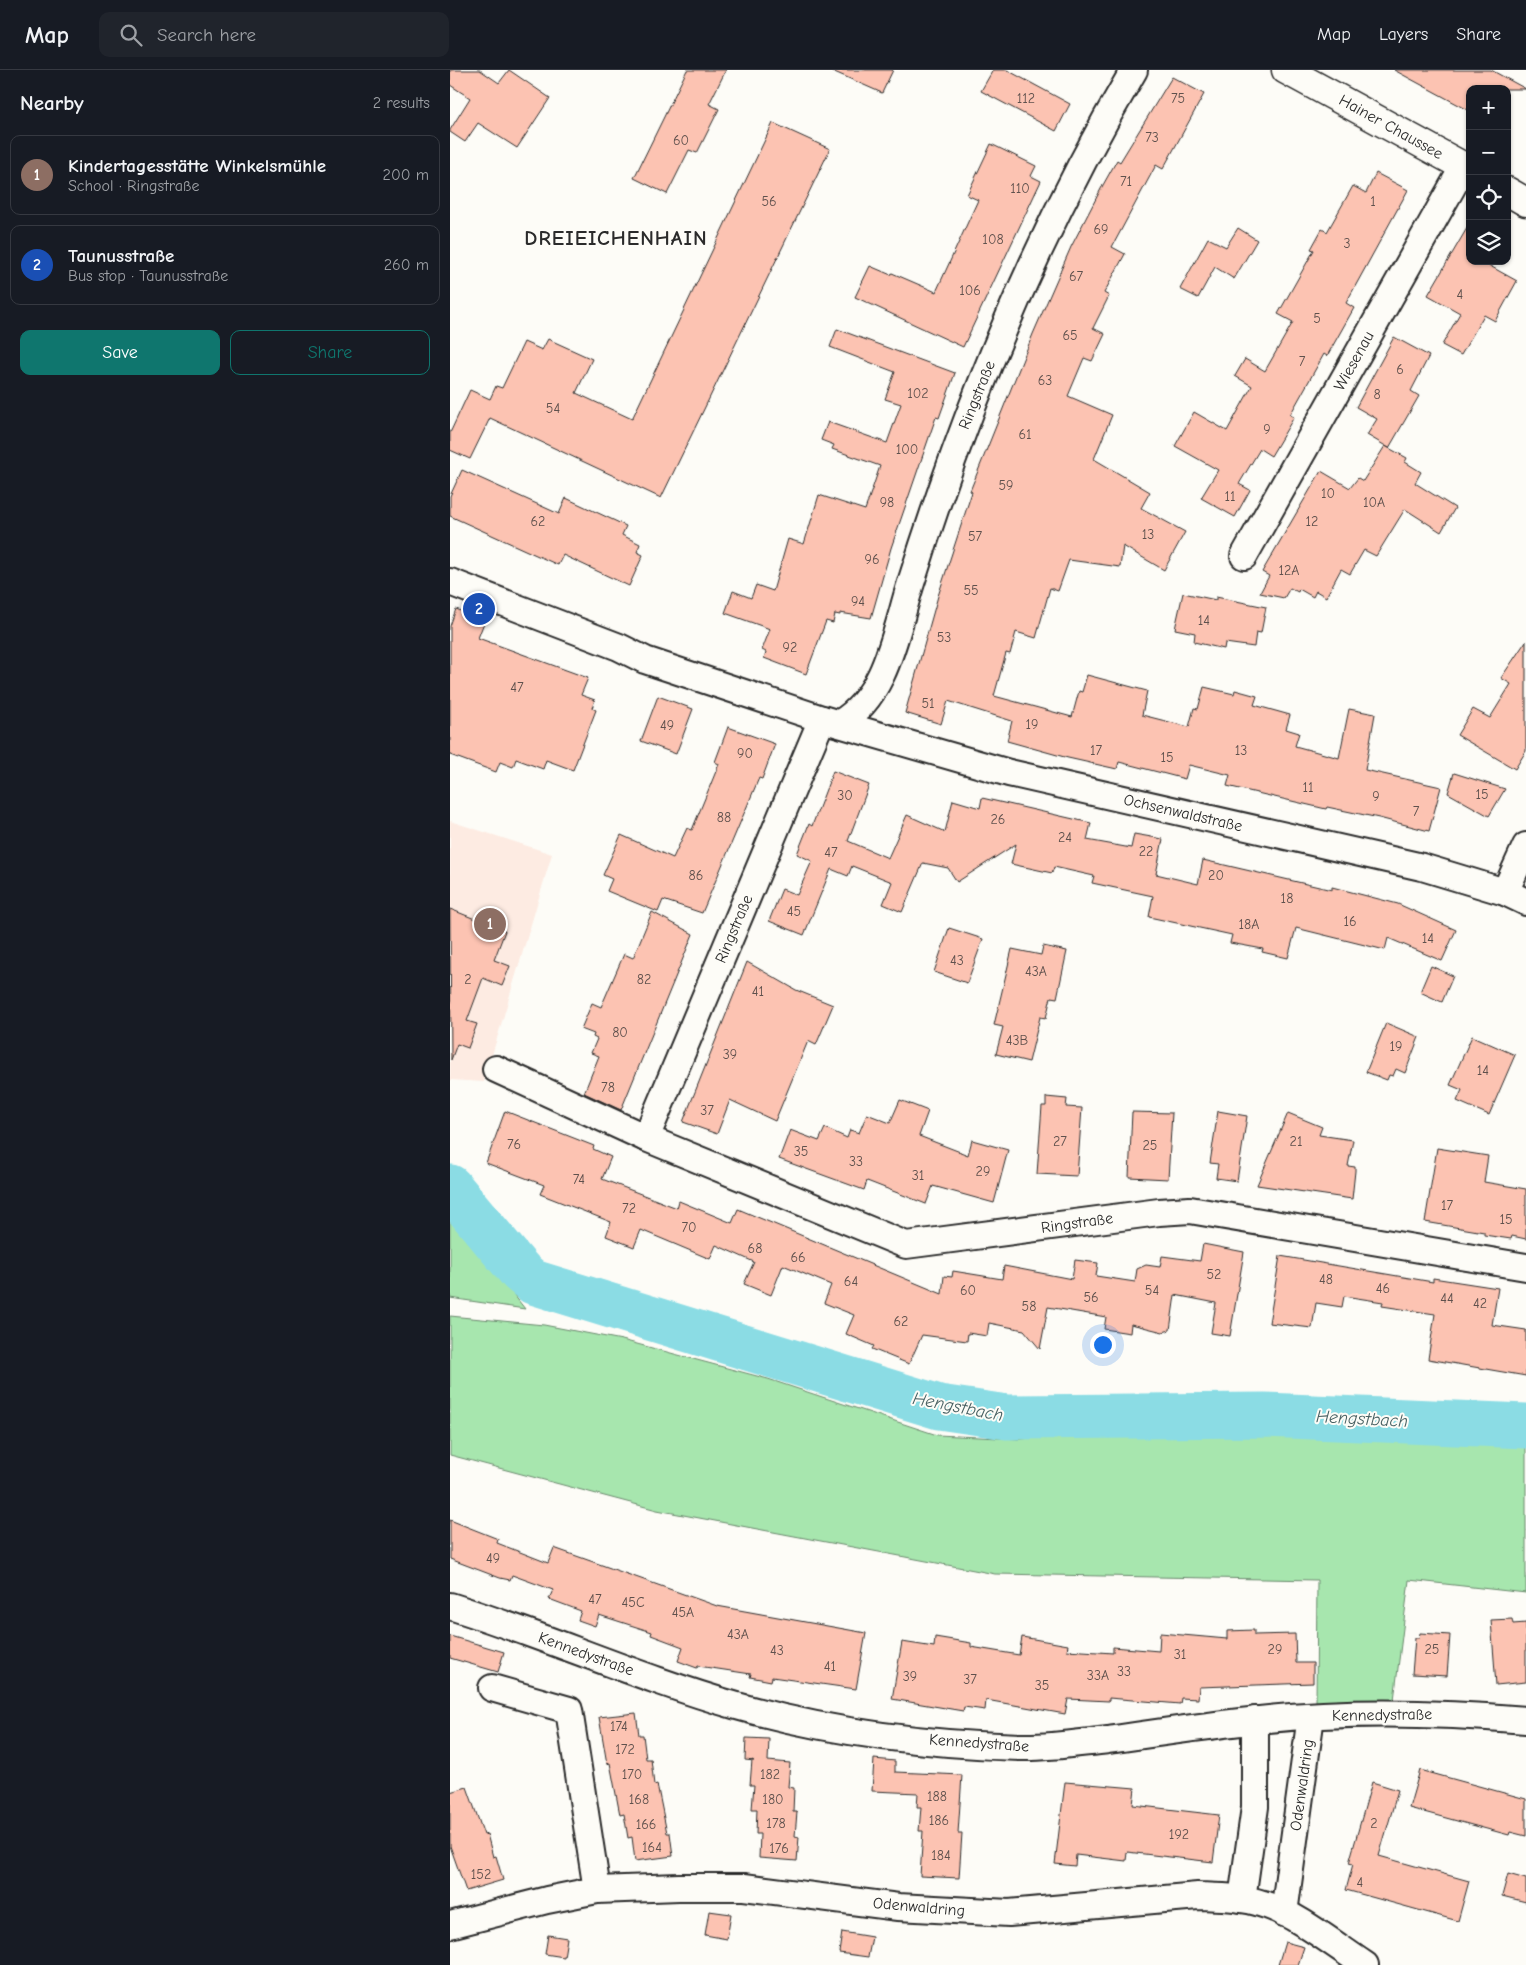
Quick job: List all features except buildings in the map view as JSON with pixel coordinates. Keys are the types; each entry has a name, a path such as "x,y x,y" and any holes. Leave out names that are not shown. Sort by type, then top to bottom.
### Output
{"street":[{"name":"Ringstraße","path":"646,1138 831,721 860,708 885,666 954,452 1018,295 1067,192 1134,70"},
{"name":"Hainer Chaussee","path":"1286,70 1466,167"},
{"name":"Wiesenau","path":"1244,556 1466,170"},
{"path":"1511,193 1526,202"},
{"name":"Ochsenwaldstraße","path":"450,582 619,647 645,660 831,721 1010,773 1422,867 1515,897"},
{"path":"1515,897 1526,846"},
{"name":"Ringstraße","path":"496,1069 646,1138 906,1245 1159,1212 1190,1210 1526,1267"},
{"name":"Kennedystraße","path":"450,1606 735,1705 835,1728 901,1738 1023,1747 1060,1746 1255,1720 1311,1716 1395,1713 1526,1720"},
{"path":"492,1688 569,1710 597,1890"},
{"name":"Odenwaldring","path":"1284,1913 1311,1716"},
{"path":"1242,1899 1255,1807 1255,1720"},
{"name":"Odenwaldring","path":"450,1925 547,1900 597,1890 696,1886 744,1887 898,1907 1010,1913 1198,1896 1242,1899 1265,1904 1284,1913 1365,1965"}],"shaded area":[{"path":"450,821 552,854 484,1082 450,1080"}],"green space":[{"path":"450,1213 525,1309 450,1298"},
{"path":"450,1316 544,1325 622,1340 768,1379 937,1435 1020,1439 1159,1429 1272,1431 1412,1441 1405,1410 1526,1416 1526,1593 1409,1580 1394,1700 1316,1705 1317,1580 995,1574 657,1510 450,1455"}],"waterway":[{"name":"Hengstbach","path":"450,1187 521,1272 533,1282 939,1407 1007,1417 1265,1415 1526,1426"}],"place":[{"name":"Taunusstraße","path":"479,609"},
{"name":"Kindertagesstätte Winkelsmühle","path":"490,924"}],"district":[{"name":"DREIEICHENHAIN","path":"616,238"}]}
